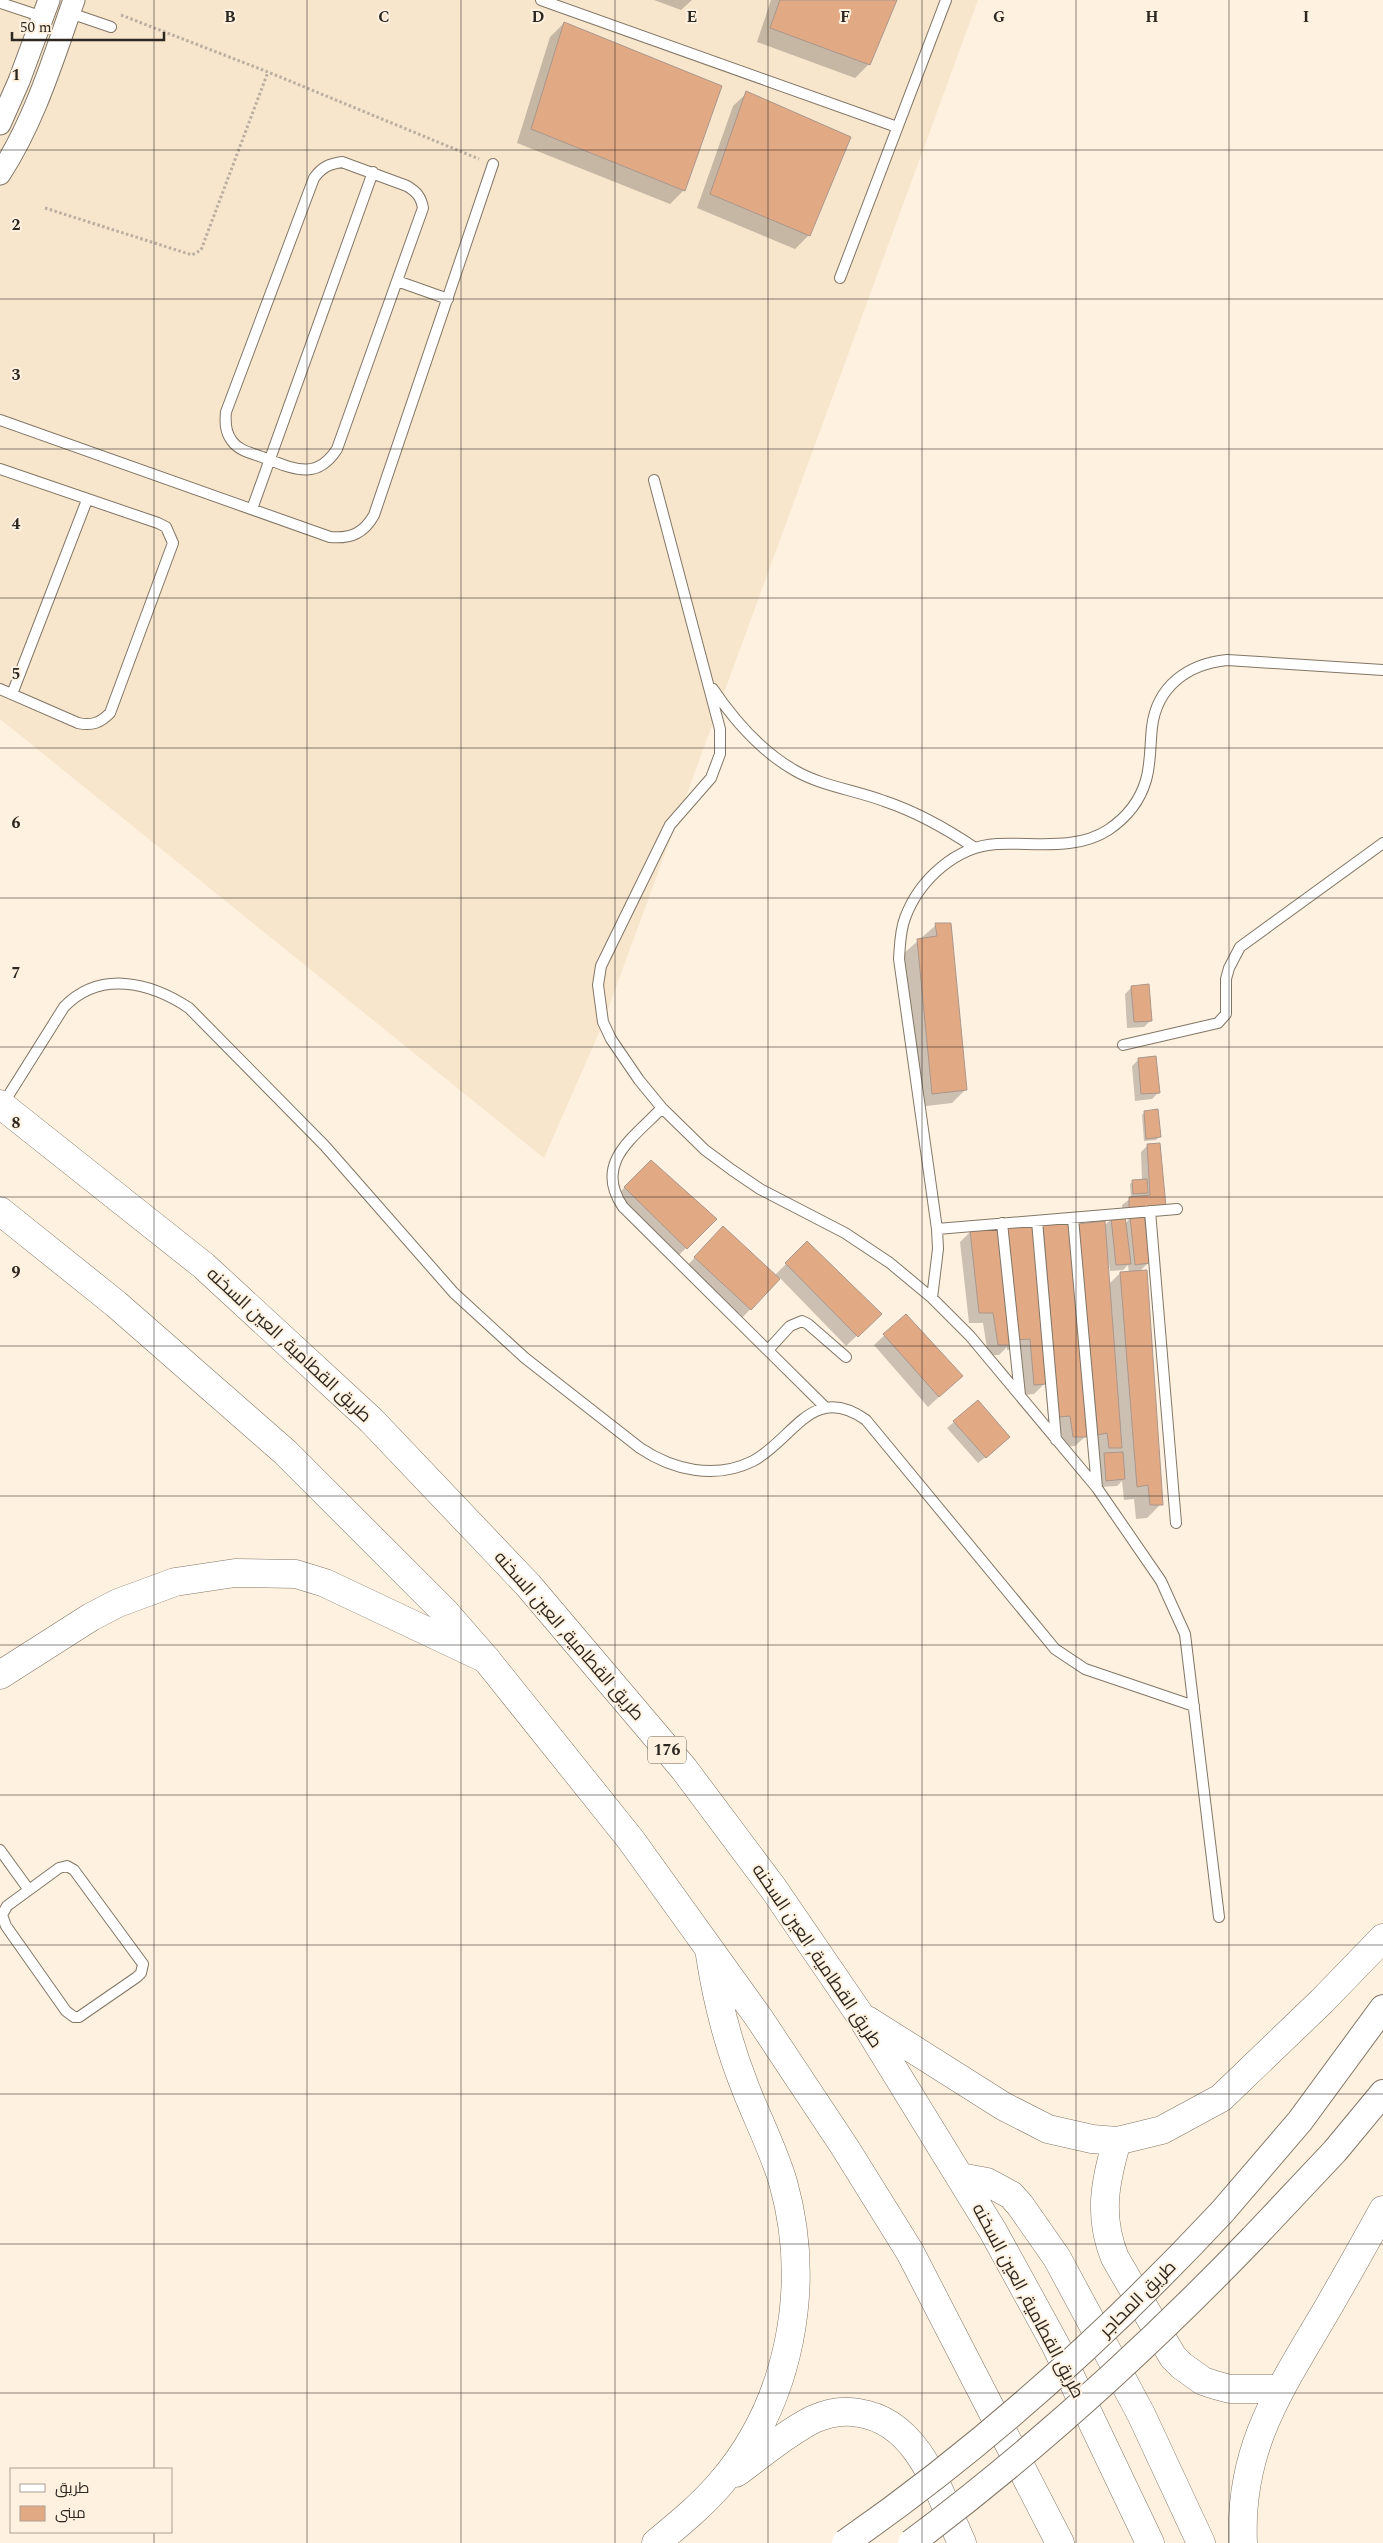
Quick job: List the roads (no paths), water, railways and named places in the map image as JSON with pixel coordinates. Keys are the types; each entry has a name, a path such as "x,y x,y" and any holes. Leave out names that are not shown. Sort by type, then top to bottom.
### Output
{"main road":[{"name":"طريق القطامية, العين السخنه","path":"1,1104 204,1266 371,1420 528,1585 684,1769 772,1888 860,2016 993,2231 1055,2344 1150,2543"},
{"path":"0,1212 116,1304 285,1452 445,1612 486,1659 631,1840 759,2018 844,2146 910,2252 1060,2543"},
{"path":"0,1675 91,1617 118,1603 175,1582 235,1573 296,1574 325,1583 486,1659"},
{"path":"860,2016 1004,2106 1048,2129 1092,2139 1118,2141 1162,2130 1221,2098 1383,1938"},
{"path":"656,2543 693,2512 721,2483 748,2444 764,2416 780,2378 790,2340 795,2300 796,2260 792,2220 782,2180 733,2054 720,2010 709,1949"},
{"path":"1118,2141 1107,2173 1104,2208 1108,2242 1115,2258 1173,2357 1192,2374 1215,2385 1230,2389 1279,2389"},
{"path":"960,2177 987,2182 1011,2195 1024,2210 1057,2258 1141,2414 1201,2543"},
{"path":"1243,2543 1242,2526 1246,2484 1256,2443 1279,2389 1383,2210"},
{"path":"721,2483 816,2418 842,2412 869,2414 893,2425 913,2444 962,2543"}],"street":[{"path":"0,174 33,114 72,6"},
{"path":"1,118 46,9"},
{"name":"طريق المحاجر","path":"845,2543 941,2473 1059,2375 1142,2296 1222,2212 1300,2121 1383,2008"},
{"path":"911,2543 1026,2454 1143,2350 1329,2158 1383,2094"}],"lane":[{"path":"541,0 897,127"},
{"path":"840,278 946,0"},
{"path":"1,3 46,9"},
{"path":"72,6 111,27"},
{"path":"342,162 407,186 415,191 421,199 423,208 397,281 337,449 332,458 315,469 295,469 240,448 232,441 226,427 226,412 314,178 321,169 331,163 342,162"},
{"path":"0,420 330,537 344,538 357,535 367,526 374,515 493,164"},
{"path":"252,509 373,172"},
{"path":"397,281 448,298"},
{"path":"0,469 158,523 166,527 171,534 173,543 113,704 104,719 87,725 0,689"},
{"path":"654,480 709,684 720,729 720,748 717,766 705,787 677,814 670,825 601,966 598,985 603,1022 611,1039 639,1080 662,1108 705,1150 760,1188 845,1233 890,1263 932,1298 970,1336 1097,1488 1161,1581 1178,1614 1185,1634 1219,1917"},
{"path":"12,694 87,500"},
{"path":"932,1298 938,1249 937,1229 899,959 900,939 905,919 925,883 940,868 956,857 975,848 995,844 1068,843 1086,840 1103,833 1117,823 1140,796 1146,779 1157,708 1165,692 1177,678 1192,668 1209,662 1227,660 1383,670"},
{"path":"709,684 738,722 756,740 794,770 908,810 954,834 975,848"},
{"path":"1124,1046 1218,1023 1226,1014 1229,968 1240,947 1383,843"},
{"path":"1,1104 64,1007 74,997 87,989 101,984 136,985 155,989 173,997 189,1008 325,1146 421,1257 489,1326 525,1358 656,1459 675,1467 695,1471 735,1467 754,1460 811,1412 825,1407 847,1409 866,1420 1055,1650 1085,1669 1194,1706"},
{"path":"662,1108 617,1156 612,1169 611,1182 615,1196 623,1207 825,1407"},
{"path":"937,1229 1177,1209"},
{"path":"1150,1211 1176,1523"},
{"path":"1073,1218 1097,1488"},
{"path":"1037,1220 1056,1440"},
{"path":"1002,1224 1020,1395"},
{"path":"768,1350 790,1326 802,1321 846,1357"},
{"path":"0,1850 29,1890"},
{"path":"71,1867 140,1959 142,1964 141,1973 83,2015 74,2017 3,1921 2,1916 7,1906 29,1890 59,1868 71,1867"}]}
